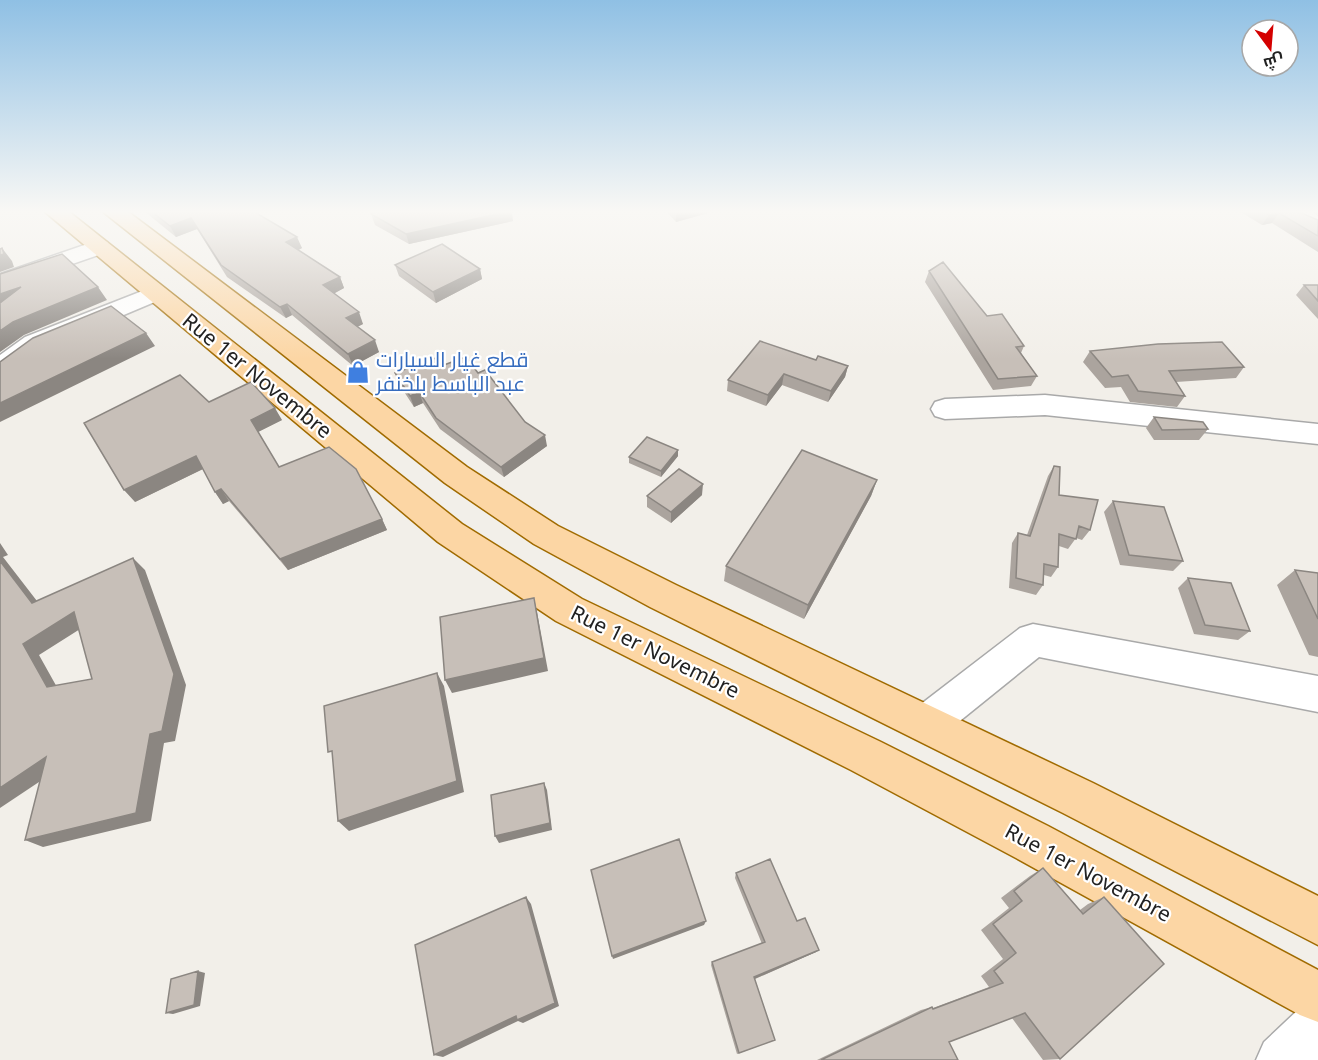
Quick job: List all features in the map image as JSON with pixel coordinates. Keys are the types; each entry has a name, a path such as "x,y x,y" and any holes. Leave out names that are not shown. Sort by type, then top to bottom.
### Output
{"main road":[{"name":"Rue 1er Novembre","path":"116,260 450,533 569,610 866,756 1032,842 1318,997"},
{"path":"177,260 456,475 546,535 663,596 1078,798 1318,921"}],"street":[{"path":"0,282 61,260"},
{"path":"0,368 34,343 155,292"},
{"path":"945,409 1045,405 1318,434"},
{"path":"926,724 1033,640 1318,694"},
{"path":"1282,1060 1318,1026"}],"building":[{"path":"42,260 69,260 98,287 13,322 0,331 0,303 21,287 0,294 0,274"},
{"path":"218,260 314,260 340,277 323,285 359,312 346,318 375,340 348,354 287,304 280,307 221,265"},
{"path":"405,260 467,260 480,269 433,292 395,265"},
{"path":"943,262 987,316 1002,314 1024,346 1016,347 1037,376 998,379 929,271"},
{"path":"1304,285 1318,285 1318,301"},
{"path":"111,306 146,333 0,403 0,362 33,338"},
{"path":"760,341 816,360 818,356 848,366 831,391 784,374 768,395 728,380"},
{"path":"1222,342 1244,367 1169,371 1185,396 1138,391 1128,375 1112,377 1090,351 1158,344"},
{"path":"466,357 478,373 485,370 525,422 545,435 501,467 436,418 419,392 410,396 395,373 436,358 441,366"},
{"path":"180,375 209,402 251,382 275,408 251,420 279,467 329,447 356,469 382,519 280,559 221,489 215,492 196,456 124,490 84,423"},
{"path":"1154,417 1203,422 1208,429 1162,430"},
{"path":"647,437 678,450 661,471 629,457"},
{"path":"802,450 877,480 808,605 726,566"},
{"path":"1054,466 1060,467 1059,495 1098,500 1090,530 1079,526 1076,539 1059,534 1058,567 1044,564 1043,585 1016,578 1018,533 1030,536"},
{"path":"679,469 703,484 671,512 647,496"},
{"path":"1113,501 1164,507 1183,561 1129,555"},
{"path":"133,558 174,674 162,731 150,734 136,813 25,840 46,757 0,788 0,561 32,603","holes":["74,612 92,679 47,687 23,644"]},
{"path":"1295,570 1318,573 1318,619"},
{"path":"1188,578 1231,583 1250,631 1205,625"},
{"path":"534,598 544,658 445,680 440,617"},
{"path":"437,673 457,781 338,821 332,751 328,752 324,706"},
{"path":"544,783 550,823 495,836 491,795"},
{"path":"679,839 706,921 612,956 591,870"},
{"path":"770,859 797,921 805,918 819,950 754,977 775,1040 739,1053 712,962 765,942 736,873"},
{"path":"1043,868 1083,914 1104,897 1164,964 1060,1059 1025,1013 949,1042 958,1060 821,1060 932,1007 933,1009 1003,983 994,971 1016,953 993,924 1022,901 1014,891"},
{"path":"526,897 555,1003 517,1020 516,1016 434,1055 415,945"},
{"path":"198,971 194,1005 166,1013 171,979"}],"place":[{"name":"قطع غيار السيارات عبد الباسط بلخنفر","path":"358,372"}]}
